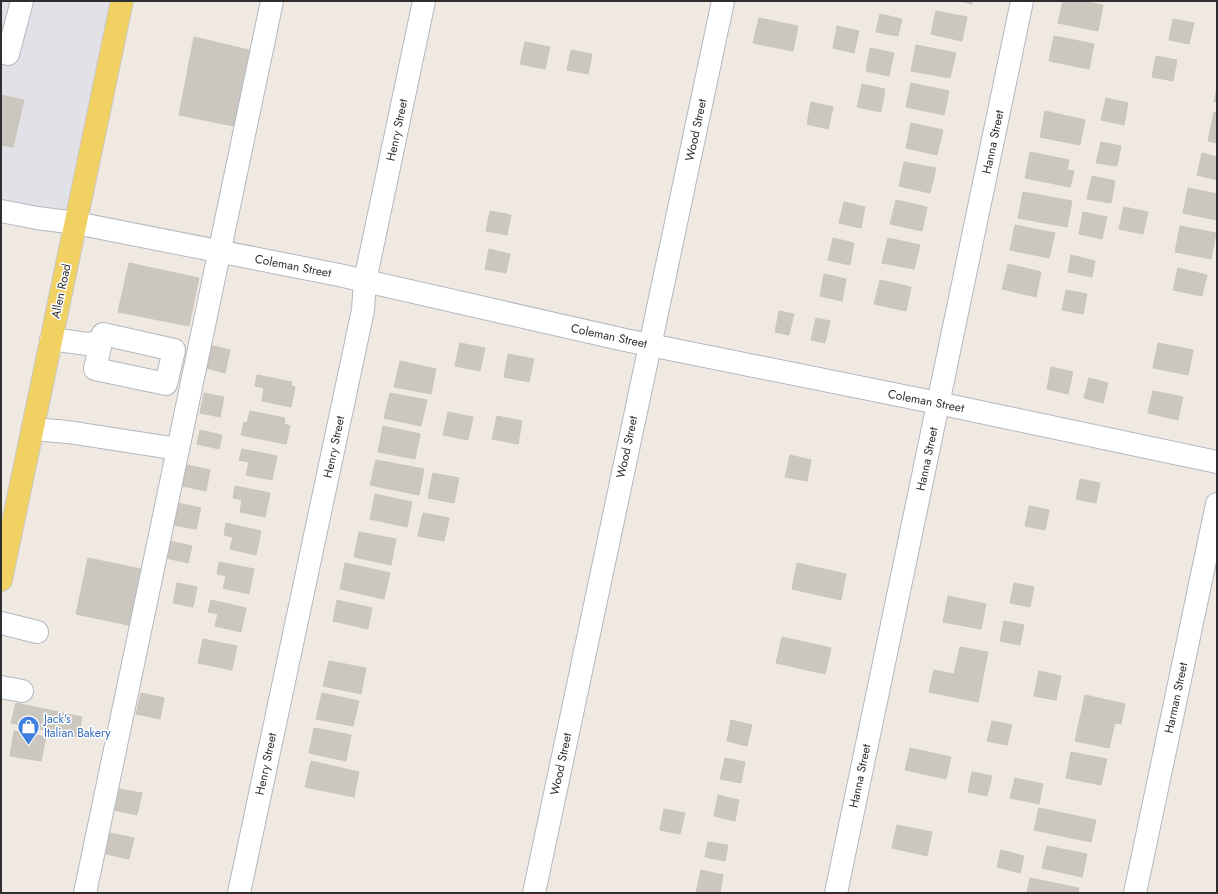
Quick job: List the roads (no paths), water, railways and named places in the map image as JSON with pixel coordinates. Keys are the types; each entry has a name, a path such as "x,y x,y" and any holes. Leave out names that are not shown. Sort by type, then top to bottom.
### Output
{"main road":[{"name":"Allen Road","path":"1,580 122,1"}],"street":[{"path":"1,52 8,54 22,1"},
{"path":"85,893 272,1"},
{"name":"Henry Street","path":"239,893 363,310 365,281 424,1"},
{"name":"Wood Street","path":"534,893 723,1"},
{"name":"Hanna Street","path":"836,893 1022,1"},
{"name":"Coleman Street","path":"1,211 76,223 365,281 650,345 938,403 1217,462"},
{"path":"51,339 87,344 101,342"},
{"path":"33,429 68,432 178,450"},
{"name":"Harman Street","path":"1135,893 1217,504"},
{"path":"1,623 37,632"},
{"path":"1,687 22,691"}],"place":[{"name":"Jack's Italian Bakery","path":"28,746"}]}
